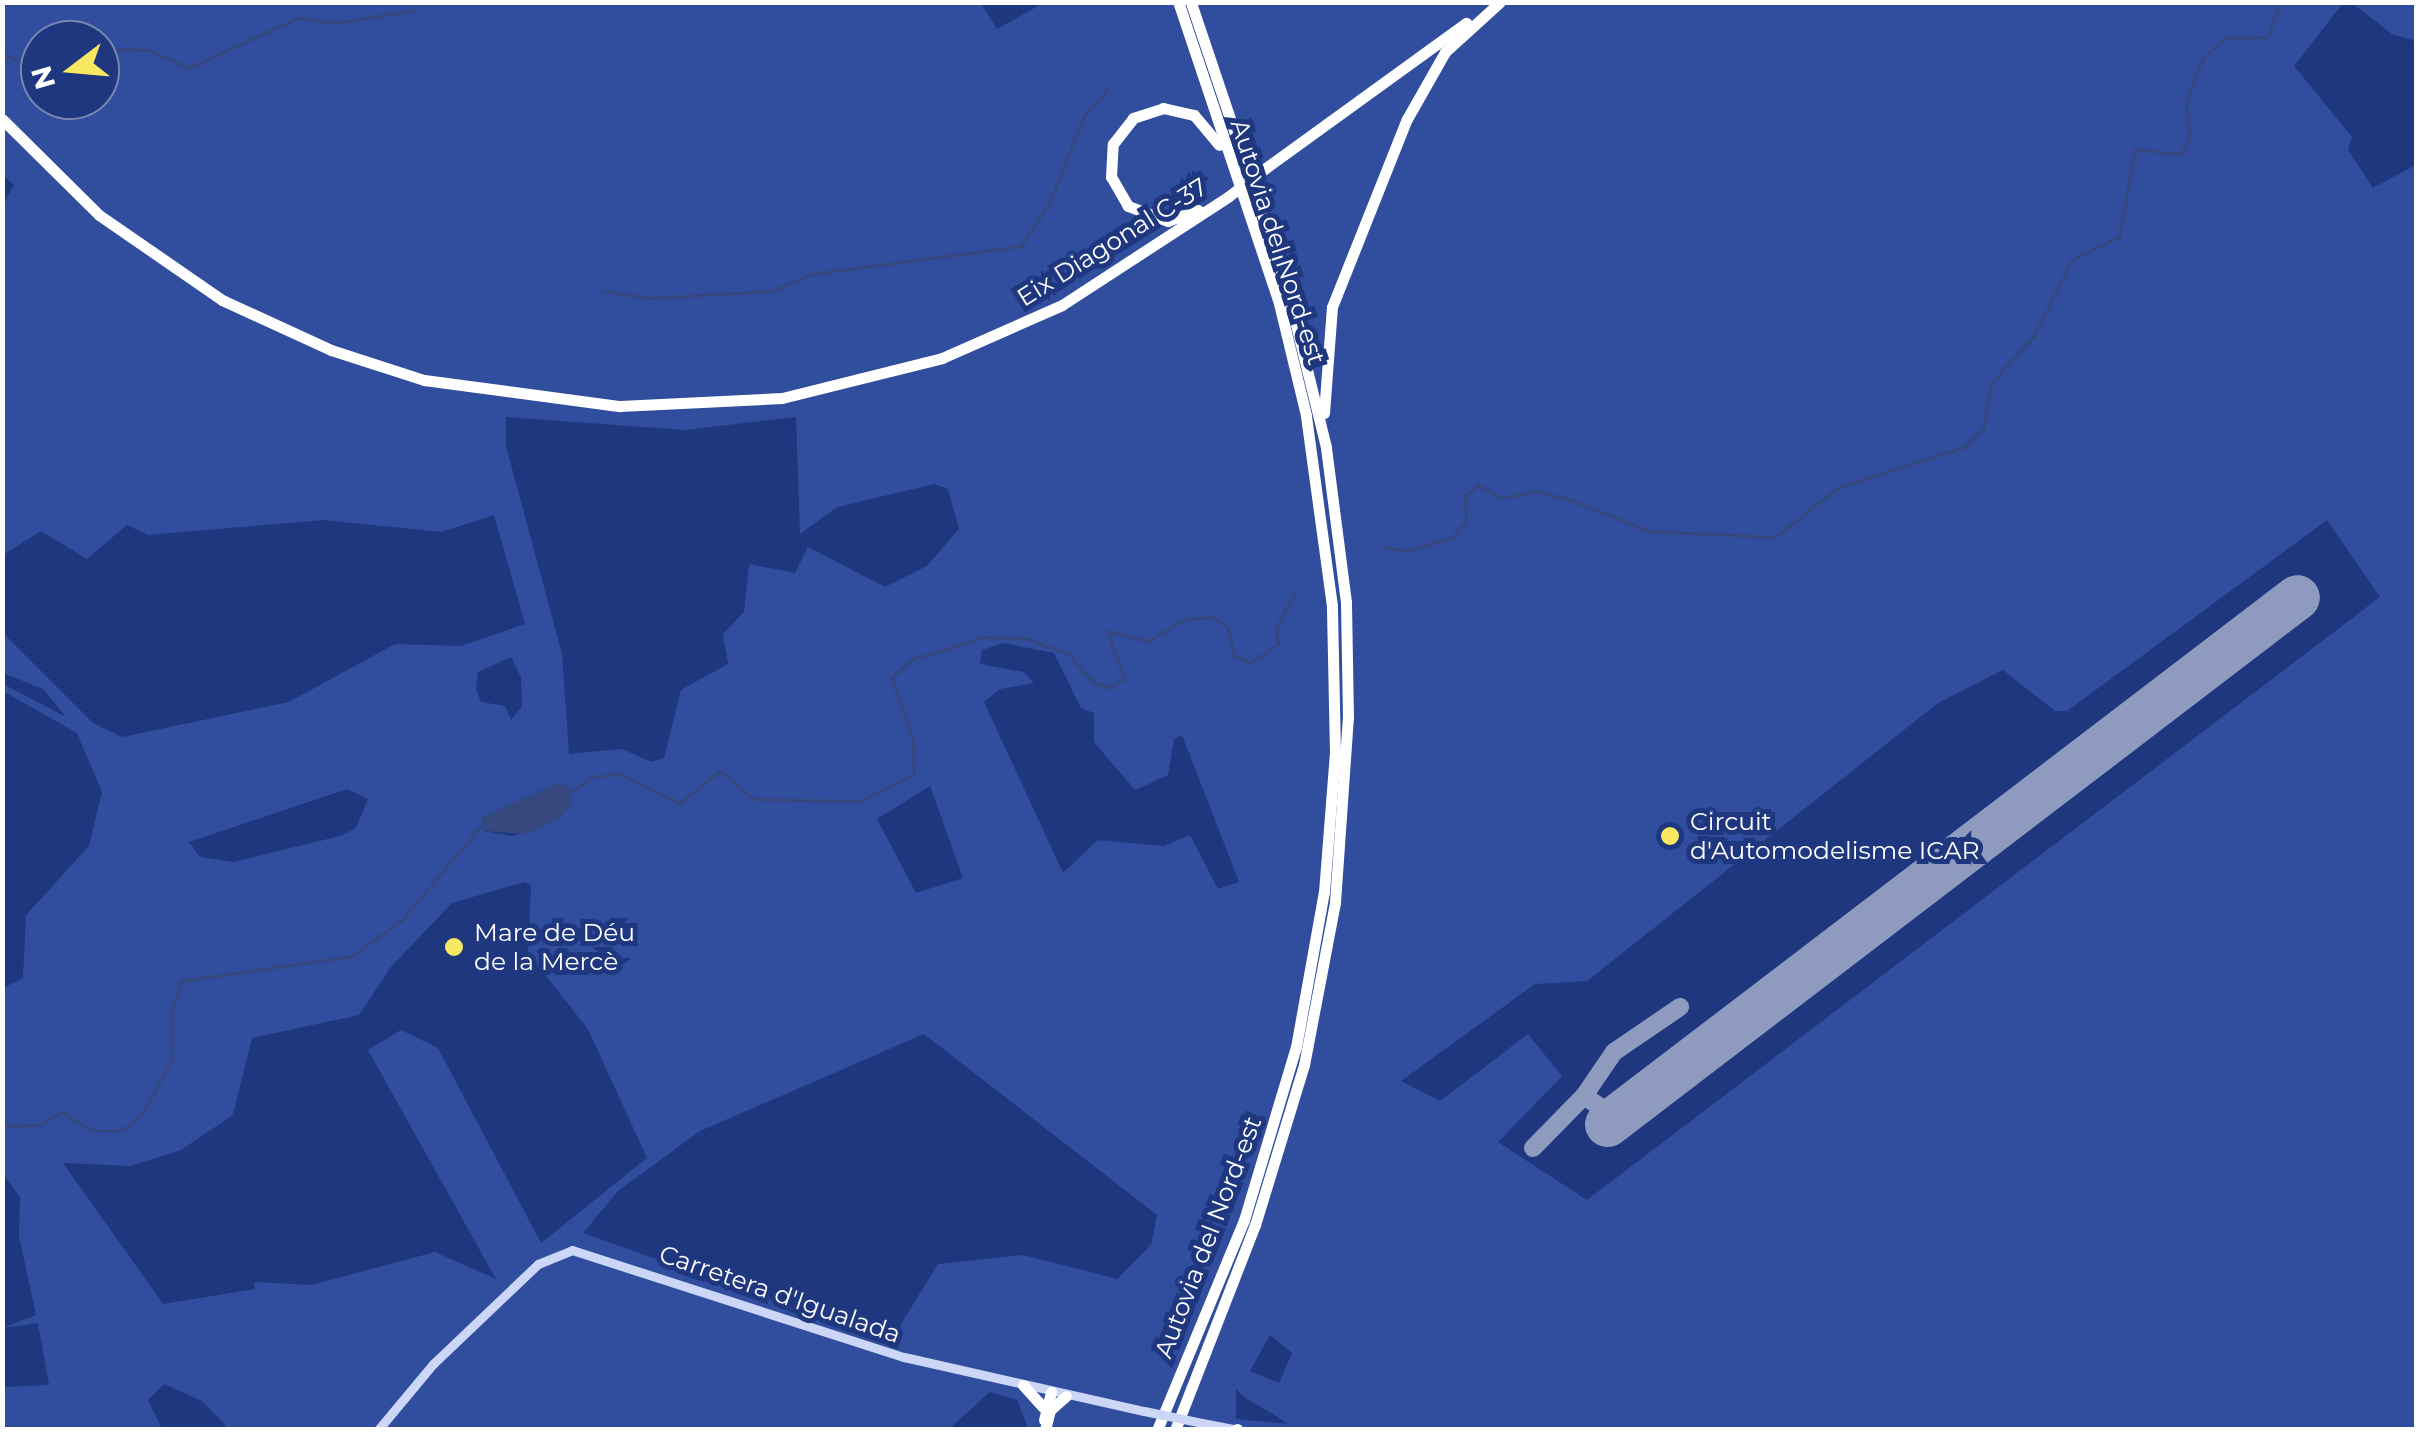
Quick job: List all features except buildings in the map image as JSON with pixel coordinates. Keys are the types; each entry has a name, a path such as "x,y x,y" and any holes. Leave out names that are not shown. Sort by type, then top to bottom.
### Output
{"highway":[{"name":"Autovia del Nord-est","path":"1157,1430 1279,1114 1309,988 1329,845 1336,693 1326,544 1303,400 1261,245 1178,2"},
{"name":"Autovia del Nord-est","path":"1176,1430 1280,1150 1328,950 1348,718 1343,564 1326,447 1287,288 1191,2"},
{"path":"1326,447 1322,368 1332,307 1426,79 1499,2"},
{"name":"Eix Diagonal C-37","path":"2,119 99,216 222,300 332,350 519,398 701,406 782,398 942,358 1097,283 1225,198 1499,2"},
{"path":"1225,198 1168,221 1138,213 1111,177 1118,133 1152,109 1201,120 1261,245"},
{"path":"1023,1385 1047,1408"},
{"path":"1045,1430 1051,1392"},
{"path":"1047,1408 1066,1396"}],"street":[{"name":"Carretera d'Igualada","path":"378,1430 538,1264 572,1250 904,1357 1066,1396 1238,1429"}],"shaded area":[{"path":"3,2 980,2 997,29 1045,2 2343,3 2294,66 2352,137 2348,150 2373,188 2416,165 2416,1429 1029,1430 1017,1400 990,1392 949,1429 230,1430 202,1401 164,1384 148,1400 162,1429 3,1429 3,1387 49,1385 38,1323 3,1328 36,1315 19,1236 20,1197 3,1174 3,988 23,978 26,915 89,846 102,792 77,733 3,691 3,684 66,717 43,689 3,673 3,633 93,723 122,737 289,702 395,644 461,646 525,624 494,515 441,532 323,520 148,535 127,525 87,559 41,531 3,555 2,206 14,185 3,175","holes":["506,417 685,430 796,417 800,534 837,507 934,484 948,489 959,529 927,566 885,587 808,547 795,573 749,564 744,612 723,634 728,664 681,690 664,758 652,762 621,749 569,754 562,654 506,446","2327,520 2380,597 1587,1200 1498,1142 1562,1076 1528,1034 1440,1101 1401,1081 1535,984 1587,981 1938,703 2003,670 2055,711 2067,711","1003,643 1054,653 1081,708 1094,713 1094,742 1135,790 1168,775 1174,739 1182,735 1239,882 1218,889 1190,835 1164,846 1098,840 1063,873 984,702 1000,689 1034,683 1024,672 980,664 982,650","511,657 521,677 522,706 511,720 505,706 481,702 476,690 478,672","555,784 567,786 572,804 557,820 513,836 483,831 482,818","930,786 963,878 916,893 877,819","347,789 368,799 356,828 340,836 234,862 200,857 189,842","524,882 531,885 528,953 588,1029 647,1158 541,1243 438,1048 401,1030 368,1050 496,1279 435,1252 312,1285 254,1282 255,1289 163,1304 63,1163 130,1166 181,1150 233,1115 252,1038 359,1015 390,968 452,903","924,1034 1157,1215 1151,1245 1117,1279 1023,1255 938,1264 890,1342 583,1233 618,1191 700,1131","1270,1335 1292,1353 1279,1383 1250,1371","1236,1389 1244,1397 1289,1424 1236,1419"]},
{"path":"2352,3 2416,3 2416,41 2392,34"},
{"path":"555,784 567,786 572,804 557,820 525,834 483,831 482,818"}],"waterway":[{"path":"120,49 149,50 189,68 297,18 335,23 416,10 416,2"},
{"path":"1382,546 1405,551 1451,538 1466,522 1465,496 1478,485 1502,498 1537,491 1571,500 1649,531 1775,537 1839,487 1965,447 1984,428 1991,383 2034,336 2072,260 2119,237 2135,149 2181,154 2189,139 2186,102 2203,58 2224,38 2268,37 2280,2"},
{"path":"4,55 20,61"},
{"path":"604,291 650,298 772,291 812,274 1021,246 1049,204 1084,116 1109,87"},
{"path":"567,795 593,777 619,774 680,803 720,771 754,799 859,801 914,775 913,739 891,678 913,659 985,637 1028,639 1069,654 1093,682 1110,688 1124,679 1107,631 1148,641 1185,619 1213,617 1228,628 1234,655 1250,663 1278,644 1276,627 1294,595"},
{"path":"2,1126 40,1125 62,1112 93,1131 120,1131 142,1115 172,1059 171,1014 181,981 352,956 402,920 480,827"}],"taxiway":[{"path":"1584,1096 1614,1052 1680,1007"},
{"path":"1533,1148 1584,1096 1615,1117"}],"runway":[{"path":"1607,1124 2297,597"}],"place":[{"name":"Circuit d'Automodelisme ICAR","path":"1670,836"},
{"name":"Mare de Déu de la Mercè","path":"454,947"}]}
